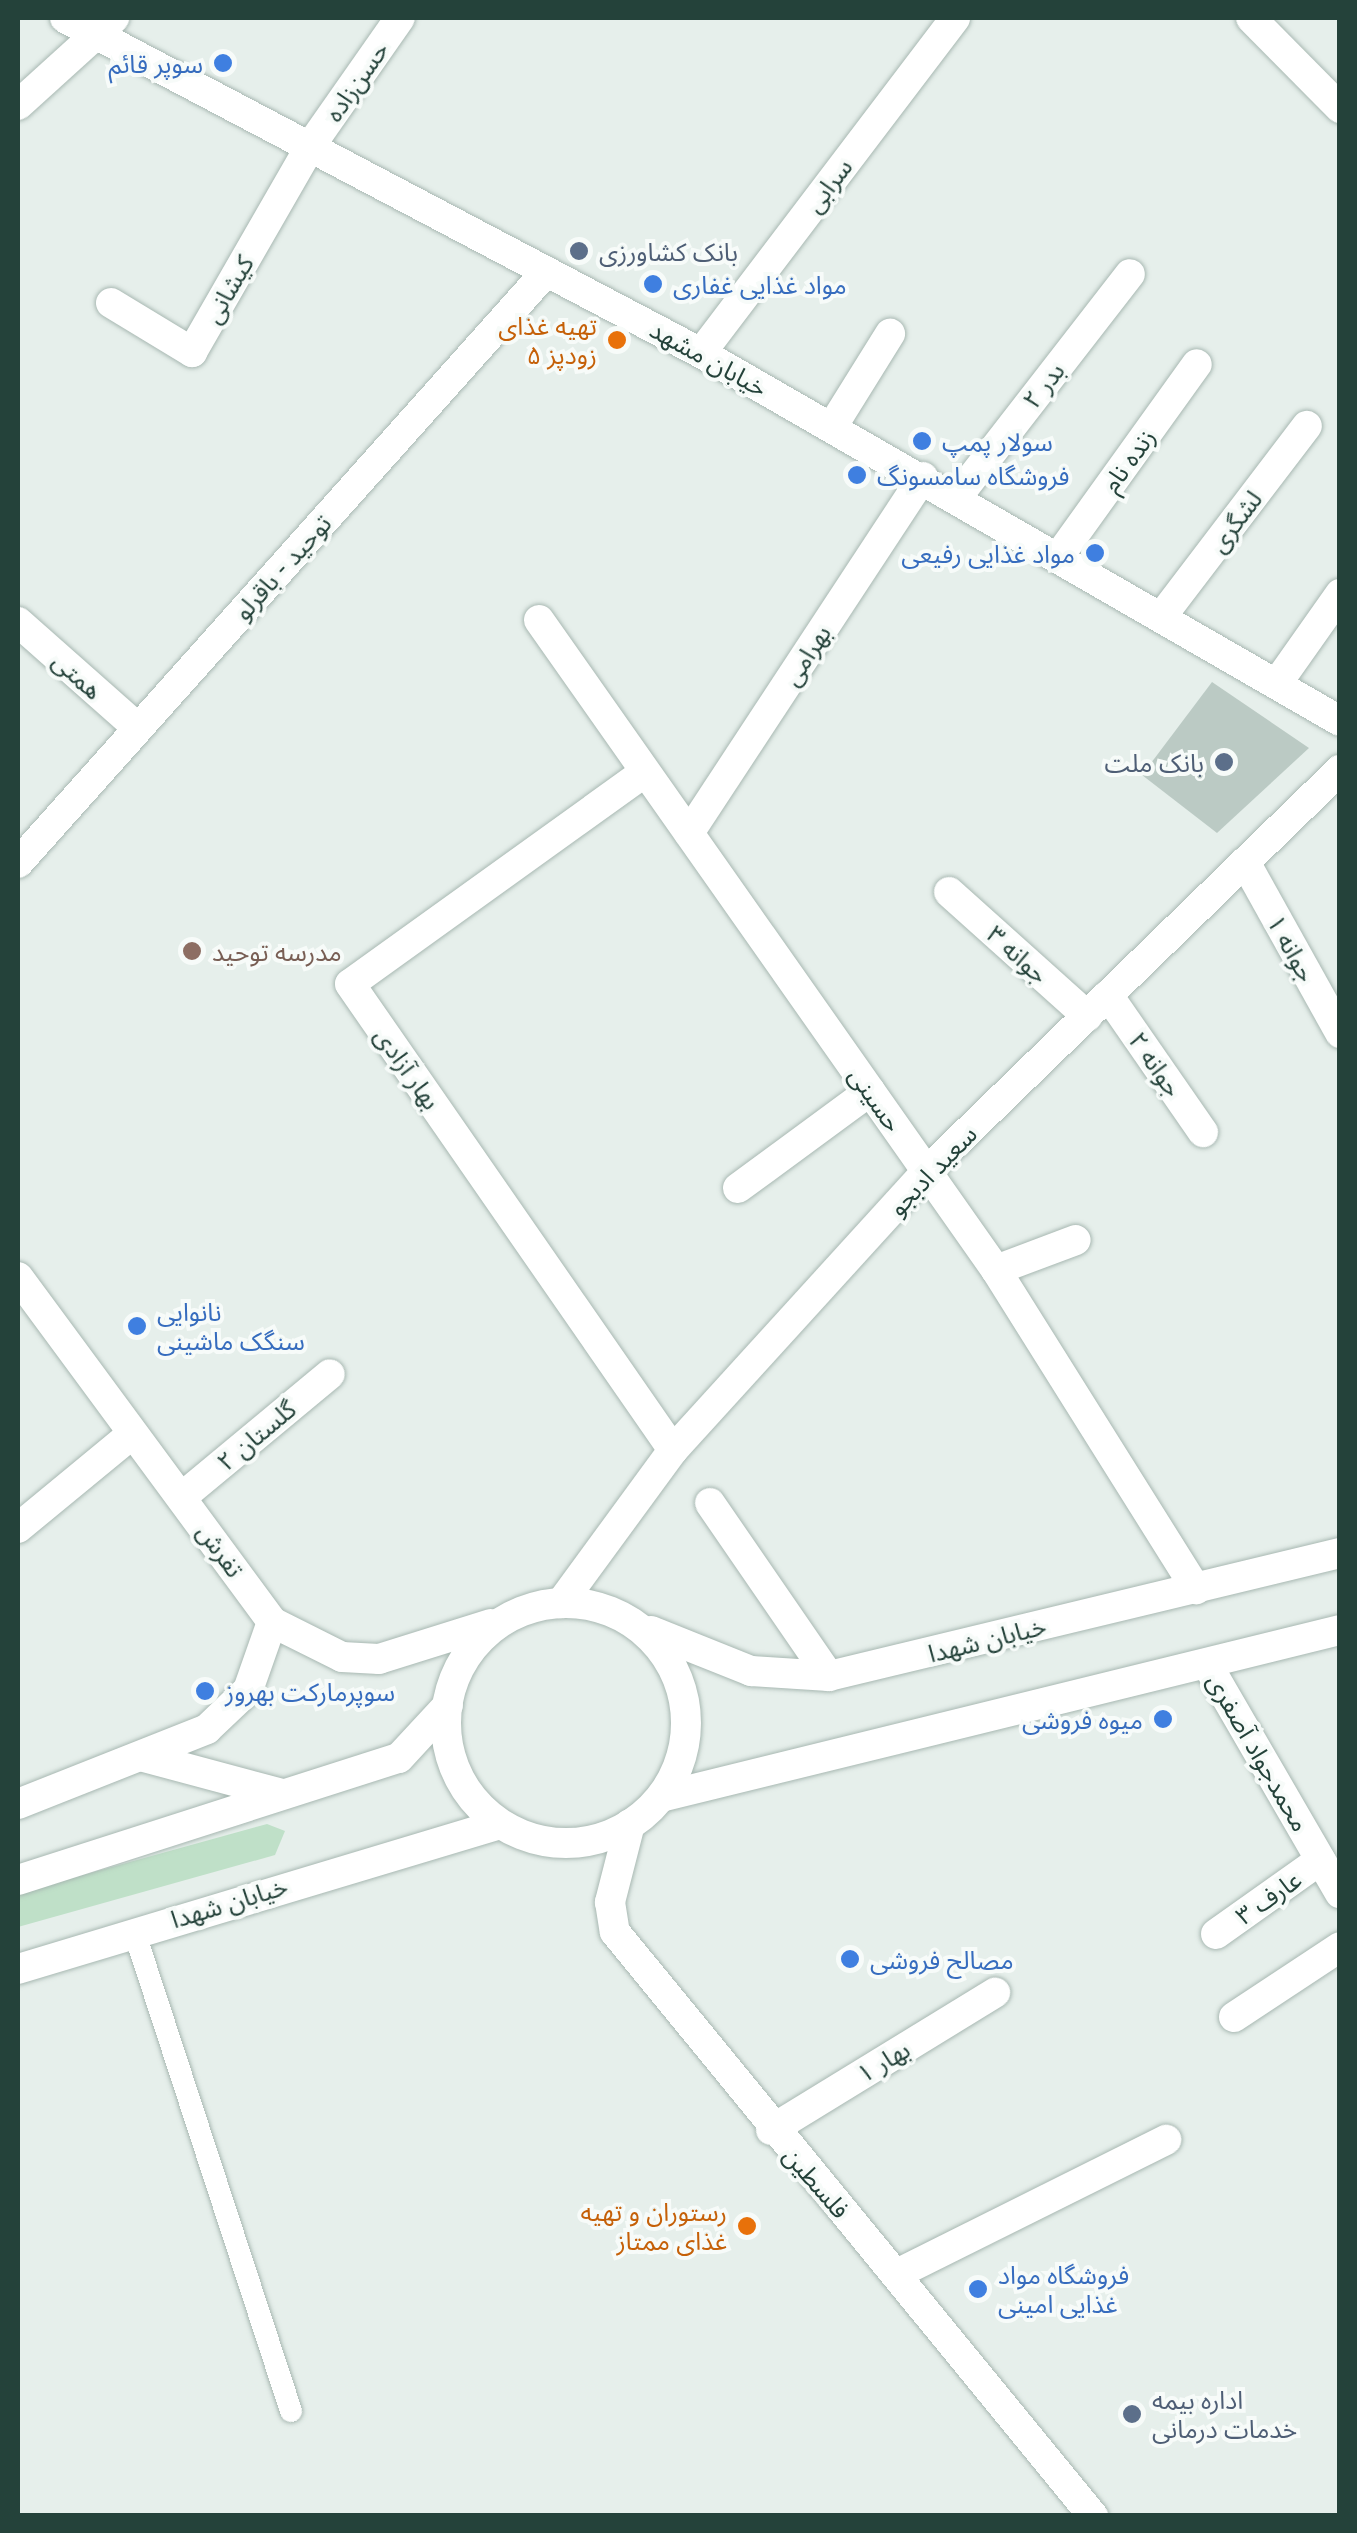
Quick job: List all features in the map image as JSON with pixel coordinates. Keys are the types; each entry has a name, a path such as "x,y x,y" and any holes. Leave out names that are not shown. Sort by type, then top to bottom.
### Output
{"street":[{"name":"خیابان مشهد","path":"66,18 106,26 311,146 701,353 923,477 1340,721"},
{"name":"حسن‌زاده","path":"311,146 400,18"},
{"name":"سرابی","path":"701,353 954,18"},
{"path":"1264,22 1340,108"},
{"path":"18,105 106,26"},
{"name":"کیشانی","path":"112,303 192,352 311,146"},
{"name":"توحید - باقرلو","path":"18,862 546,272"},
{"name":"بدر ۲","path":"957,497 1130,274"},
{"path":"832,426 890,334"},
{"name":"زنده نام","path":"1059,556 1197,364"},
{"name":"لشگری","path":"1162,616 1307,426"},
{"name":"بهرامی","path":"688,833 923,477"},
{"path":"1278,682 1340,594"},
{"name":"حسینی","path":"538,620 996,1270 1196,1589"},
{"name":"همتی","path":"18,622 138,728"},
{"name":"سعید ادبجو","path":"561,1602 673,1450 928,1171 1340,770"},
{"name":"بهار آزادی","path":"646,772 350,984 673,1450"},
{"name":"جوانه ۱","path":"1245,862 1340,1033"},
{"name":"جوانه ۳","path":"949,892 1098,1006"},
{"name":"جوانه ۲","path":"1098,1006 1203,1132"},
{"path":"738,1188 870,1092"},
{"path":"996,1270 1076,1240"},
{"name":"تفرش","path":"18,1278 272,1622 342,1658 378,1659 508,1618"},
{"name":"گلستان ۲","path":"182,1497 330,1374"},
{"path":"18,1528 132,1434"},
{"path":"710,1503 830,1676"},
{"name":"خیابان شهدا","path":"639,1626 751,1671 830,1676 1340,1553"},
{"path":"18,1880 399,1758 448,1705 468,1654 508,1618 561,1602 639,1626 671,1663 686,1707 684,1748 660,1798 630,1824 565,1844 500,1824 462,1785 448,1746 448,1705"},
{"path":"18,1804 144,1758 233,1710 260,1668 272,1622"},
{"path":"660,1798 1340,1630"},
{"name":"محمدجواد آصفری","path":"1208,1664 1340,1893"},
{"path":"144,1758 282,1794"},
{"name":"خیابان شهدا","path":"18,1969 134,1930 500,1824"},
{"name":"فلسطین","path":"630,1824 610,1902 615,1932 771,2130 896,2274 1093,2516"},
{"name":"عارف ۳","path":"1216,1934 1320,1860"},
{"path":"1234,2016 1340,1947"},
{"name":"بهار ۱","path":"771,2130 995,1993"},
{"path":"896,2274 1166,2140"}],"lane":[{"path":"134,1930 290,2411"}],"green space":[{"path":"267,1824 285,1831 275,1855 18,1927 18,1893"}],"building":[{"name":"بانک ملت","path":"1212,682 1309,748 1217,833 1142,775"}],"place":[{"name":"سوپر قائم","path":"223,63"},
{"name":"بانک کشاورزی","path":"579,251"},
{"name":"مواد غذایی غفاری","path":"653,284"},
{"name":"تهیه غذای زودپز ۵","path":"617,340"},
{"name":"سولار پمپ","path":"922,441"},
{"name":"فروشگاه سامسونگ","path":"857,475"},
{"name":"مواد غذایی رفیعی","path":"1095,553"},
{"name":"بانک ملت","path":"1224,762"},
{"name":"مدرسه توحید","path":"192,951"},
{"name":"نانوایی سنگک ماشینی","path":"137,1326"},
{"name":"سوپرمارکت بهروز","path":"205,1691"},
{"name":"میوه فروشی","path":"1163,1719"},
{"name":"مصالح فروشی","path":"850,1959"},
{"name":"رستوران و تهیه غذای ممتاز","path":"747,2226"},
{"name":"فروشگاه مواد غذایی امینی","path":"978,2289"},
{"name":"اداره بیمه خدمات درمانی","path":"1132,2414"}]}
